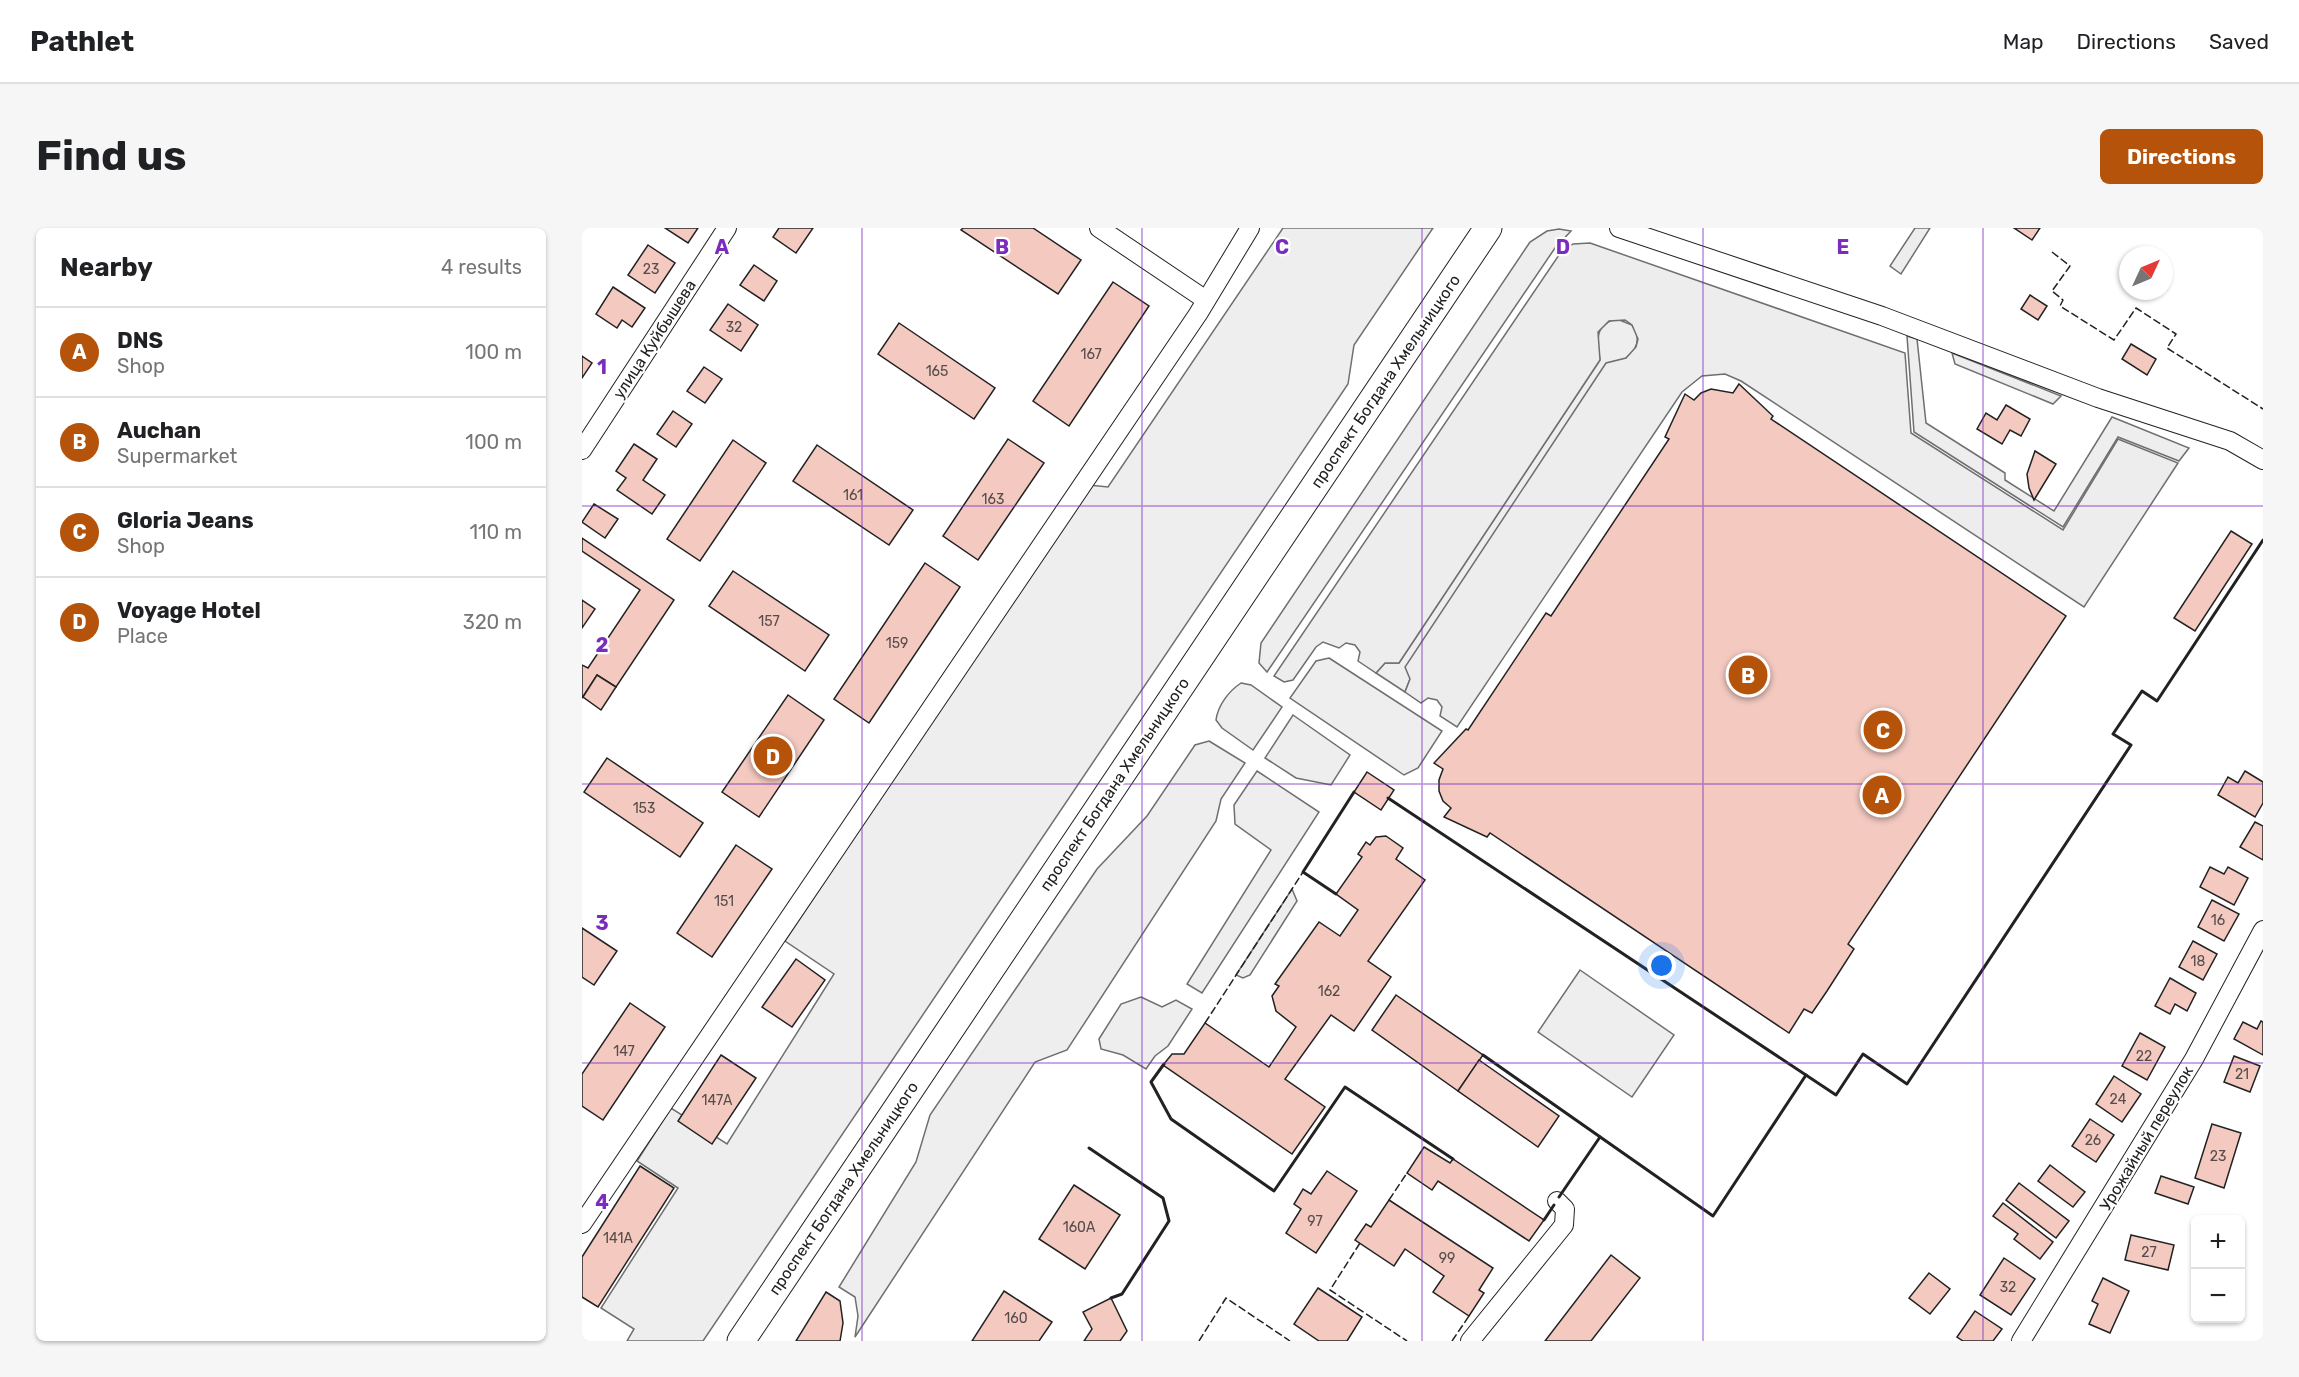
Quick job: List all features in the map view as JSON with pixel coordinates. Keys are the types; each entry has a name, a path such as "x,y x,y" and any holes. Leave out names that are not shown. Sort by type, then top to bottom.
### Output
{"main road":[{"name":"проспект Богдана Хмельницкого","path":"741,1341 1488,228"}],"street":[{"name":"улица Куйбышева","path":"582,450 727,228"},
{"path":"1099,228 1206,300"},
{"path":"582,1224 1206,300 1250,228"},
{"path":"1619,228 1882,316 2098,398 2219,437 2263,460"},
{"name":"Урожайный переулок","path":"2021,1341 2194,1059 2263,930"},
{"path":"1470,1341 1564,1225 1565,1209 1557,1201"}],"shaded area":[{"path":"1283,228 1433,228 1354,345 1348,384 703,1341 627,1341 634,1329 601,1308 678,1188 637,1161 671,1108 727,1144 834,974 785,941 1089,485 1108,487"},
{"path":"1915,228 1930,228 1901,274 1890,266"},
{"path":"1559,229 1571,231 1555,248 1267,672 1259,663 1261,643 1530,242 1547,231"},
{"path":"1590,243 1905,353 1911,433 2063,530 2118,439 2178,463 2084,607 1741,381 1725,374 1702,376 1682,392 1457,727 1440,716 1442,707 1437,700 1428,698 1421,703 1405,692 1410,679 1405,667 1606,363 1626,358 1636,347 1638,339 1632,325 1625,320 1609,321 1598,332 1600,360 1399,663 1385,663 1376,673 1358,661 1360,652 1355,645 1346,643 1339,648 1323,642 1316,647 1293,680 1284,682 1274,676 1561,252 1573,244"},
{"path":"1617,319 1632,325 1637,334 1636,347 1626,358 1409,672 1410,679 1405,692 1376,673 1385,663 1399,663 1600,360 1598,340 1601,329 1610,321"},
{"path":"1907,336 1917,339 1926,423 2005,473 2005,480 2054,511 2112,417 2189,448 2179,461 2118,437 2063,527 1914,432"},
{"path":"1952,353 2061,396 2053,404 1955,364"},
{"path":"1329,658 1442,731 1418,768 1404,775 1290,698 1316,661"},
{"path":"1241,683 1251,685 1282,707 1253,750 1222,728 1216,720 1225,699"},
{"path":"1293,715 1350,755 1331,785 1296,778 1265,758"},
{"path":"1209,741 1245,763 1221,799 1216,821 1067,1050 1035,1062 855,1337 858,1316 855,1297 839,1287 916,1162 930,1115 1097,869 1147,816 1195,745"},
{"path":"1257,771 1319,812 1202,993 1187,984 1271,850 1235,824 1234,805"},
{"path":"1292,889 1297,901 1250,975 1243,978 1236,975"},
{"path":"1580,970 1674,1035 1632,1097 1538,1032"},
{"path":"1141,997 1162,1007 1176,1000 1192,1009 1168,1046 1155,1056 1146,1069 1123,1055 1101,1049 1099,1039 1121,1004"}],"building":[{"path":"665,228 698,228 688,243"},
{"path":"779,228 813,228 796,253 773,237"},
{"path":"963,228 1033,228 1081,260 1058,294 961,230"},
{"path":"2014,228 2040,228 2032,240"},
{"path":"648,245 675,263 655,293 628,275"},
{"path":"754,265 777,281 764,301 740,285"},
{"path":"1113,282 1149,306 1069,426 1033,401"},
{"path":"613,287 645,308 632,327 622,320 617,328 596,314"},
{"path":"2030,295 2047,306 2038,320 2021,309"},
{"path":"728,304 758,325 741,351 710,330"},
{"path":"899,323 995,388 974,419 878,354"},
{"path":"2131,344 2156,359 2147,375 2122,359"},
{"path":"582,356 592,363 582,378"},
{"path":"704,367 722,379 705,403 687,391"},
{"path":"1739,384 1773,416 1771,419 2066,616 1848,944 1854,949 1827,991 1812,1013 1804,1009 1789,1033 1490,833 1487,837 1444,817 1451,808 1443,801 1439,791 1439,780 1443,769 1434,763 1466,729 1468,730 1546,613 1551,616 1669,439 1665,437 1685,394 1694,400 1701,393 1711,389 1733,393"},
{"path":"2006,405 2030,419 2021,436 2010,430 2002,444 1977,429 1986,413 1997,420"},
{"path":"673,411 692,424 676,447 657,434"},
{"path":"1008,439 1044,463 978,560 943,536"},
{"path":"733,440 766,463 700,561 667,539"},
{"path":"634,444 657,459 643,480 665,495 652,514 617,490 626,478 616,471"},
{"path":"817,445 913,510 889,545 793,481"},
{"path":"2035,451 2056,464 2034,500 2027,474"},
{"path":"594,504 618,519 605,538 582,522"},
{"path":"2231,531 2252,544 2195,631 2174,618"},
{"path":"582,538 674,600 616,687 597,675 582,698 582,665 588,668 640,590 582,551"},
{"path":"925,563 960,587 869,723 834,699"},
{"path":"733,571 829,635 805,671 709,606"},
{"path":"582,600 595,609 582,628"},
{"path":"597,675 616,687 601,710 583,697"},
{"path":"788,695 824,720 759,817 722,792"},
{"path":"607,758 703,823 680,857 584,792"},
{"path":"2245,771 2263,782 2263,803 2255,817 2218,795 2228,777 2238,783"},
{"path":"1367,772 1394,790 1381,810 1354,792"},
{"path":"2255,822 2263,826 2263,860 2240,847"},
{"path":"1386,836 1403,848 1396,859 1425,880 1368,961 1391,977 1354,1031 1331,1015 1285,1079 1325,1107 1292,1154 1163,1065 1172,1054 1184,1054 1205,1023 1269,1067 1296,1027 1276,1011 1272,996 1279,986 1275,984 1319,922 1340,936 1358,910 1336,894 1362,857 1358,854 1366,842 1370,845 1376,837"},
{"path":"736,845 772,869 712,957 677,933"},
{"path":"2210,867 2224,874 2228,867 2248,878 2234,905 2200,887"},
{"path":"2212,900 2239,914 2224,941 2198,927"},
{"path":"582,928 617,951 594,985 582,977"},
{"path":"2193,941 2217,954 2203,980 2179,967"},
{"path":"796,959 825,980 792,1027 762,1007"},
{"path":"2170,978 2196,993 2187,1011 2175,1004 2170,1014 2155,1006"},
{"path":"1396,995 1483,1055 1458,1091 1372,1030"},
{"path":"630,1003 665,1027 603,1120 582,1106 582,1074"},
{"path":"2261,1021 2263,1022 2263,1055 2234,1039 2243,1022 2257,1029"},
{"path":"2140,1033 2165,1047 2147,1080 2122,1066"},
{"path":"721,1055 756,1078 712,1144 678,1121"},
{"path":"2234,1056 2260,1066 2250,1092 2224,1082"},
{"path":"1479,1060 1559,1116 1538,1147 1458,1091"},
{"path":"2114,1076 2141,1094 2122,1122 2096,1104"},
{"path":"2090,1119 2114,1135 2096,1162 2072,1146"},
{"path":"2212,1124 2241,1133 2224,1188 2195,1178"},
{"path":"1424,1147 1450,1163 1453,1159 1544,1220 1529,1241 1438,1181 1432,1190 1407,1173"},
{"path":"2050,1165 2085,1192 2073,1207 2038,1181"},
{"path":"640,1166 674,1188 598,1307 582,1297 582,1257"},
{"path":"1327,1171 1357,1191 1316,1253 1286,1233 1301,1209 1294,1204 1303,1189 1311,1194"},
{"path":"2161,1176 2194,1187 2188,1204 2155,1193"},
{"path":"2019,1183 2069,1221 2056,1238 2006,1200"},
{"path":"1074,1185 1120,1215 1085,1269 1039,1239"},
{"path":"1389,1200 1493,1268 1479,1290 1484,1293 1469,1316 1433,1292 1444,1276 1405,1249 1394,1266 1355,1240 1366,1224 1371,1227"},
{"path":"2003,1203 2053,1242 2040,1259 2014,1239 2018,1234 1993,1216"},
{"path":"2131,1235 2174,1245 2168,1270 2125,1260"},
{"path":"1611,1255 1640,1278 1591,1341 1545,1341"},
{"path":"2004,1258 2035,1279 2011,1315 1980,1295"},
{"path":"1929,1273 1950,1289 1930,1314 1909,1298"},
{"path":"2103,1278 2129,1291 2110,1333 2089,1324 2098,1304 2092,1301"},
{"path":"1318,1288 1362,1317 1347,1341 1319,1341 1294,1324"},
{"path":"1004,1291 1052,1322 1039,1341 972,1341"},
{"path":"826,1292 840,1301 843,1323 840,1341 796,1341"},
{"path":"1111,1298 1127,1331 1120,1341 1084,1341 1092,1329 1083,1312"},
{"path":"1975,1311 2002,1329 1993,1341 1963,1341 1957,1337"}],"fence":[{"path":"2052,252 2070,266 2052,291 2063,300 2060,306 2114,340 2136,308 2176,334 2167,348 2263,409"},
{"path":"1205,1023 1303,872"},
{"path":"1389,1200 1407,1173"},
{"path":"1360,1243 1330,1290 1407,1341"},
{"path":"1199,1341 1226,1298 1290,1341"},
{"path":"1452,1341 1469,1316"}],"wall":[{"path":"1388,798 1836,1095 1863,1054 1907,1084 2131,745 2113,734 2142,691 2157,701 2263,540"},
{"path":"1336,894 1303,872 1354,792"},
{"path":"1483,1055 1713,1216 1806,1075"},
{"path":"1164,1064 1151,1082 1171,1119 1274,1191 1345,1087 1453,1159"},
{"path":"1559,1197 1600,1137"},
{"path":"1089,1148 1163,1198 1169,1221 1122,1294 1111,1298"},
{"path":"1544,1220 1554,1205"}],"place":[{"name":"Auchan","path":"1748,675"},
{"name":"Gloria Jeans","path":"1883,730"},
{"name":"Voyage Hotel","path":"773,756"},
{"name":"DNS","path":"1882,795"}]}
